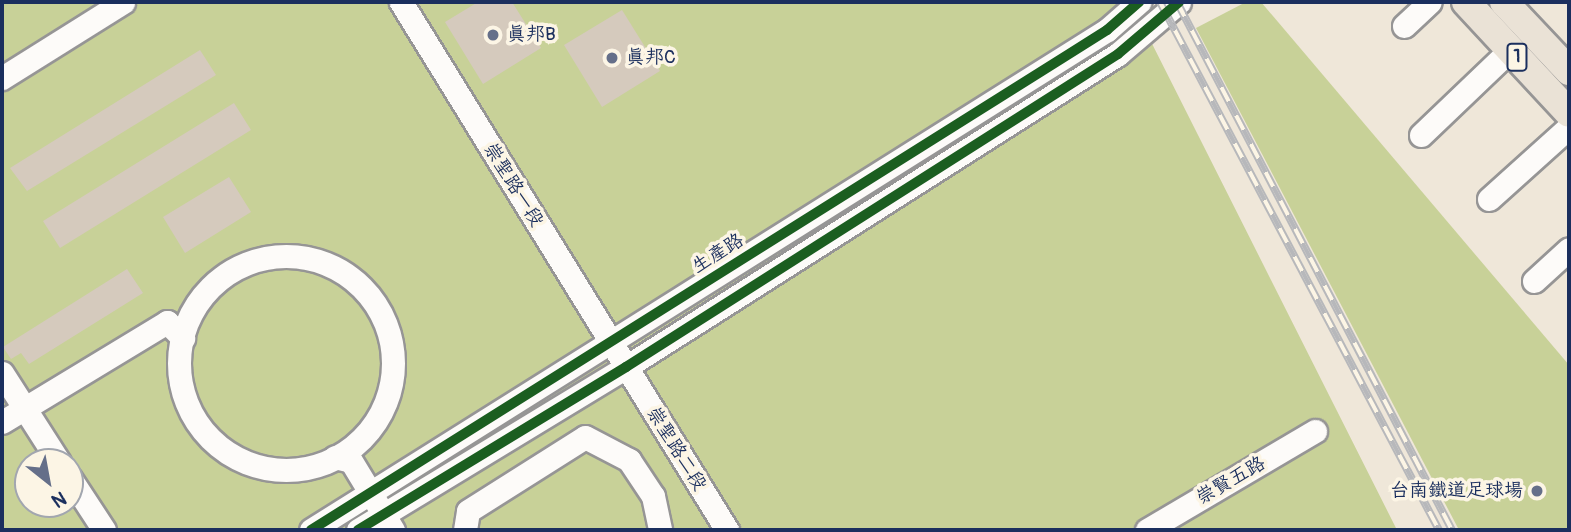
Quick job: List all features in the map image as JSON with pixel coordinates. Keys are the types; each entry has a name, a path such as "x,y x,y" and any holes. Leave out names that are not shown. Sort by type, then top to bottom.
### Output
{"main road":[{"name":"1","path":"1466,2 1569,113"},
{"name":"1","path":"1504,2 1569,71"}],"street":[{"path":"2,78 123,2"},
{"name":"崇聖路一段","path":"401,2 626,367"},
{"name":"生產路","path":"311,530 1107,30 1139,2"},
{"path":"358,530 388,522 1118,54 1179,2"},
{"path":"1404,26 1430,2"},
{"path":"1421,135 1510,50"},
{"path":"1489,199 1569,127"},
{"path":"1534,281 1569,249"},
{"path":"268,258 305,258 340,270 368,293 386,324 394,360 388,396 371,429 335,457 313,467 278,471 245,463 216,445 193,419 181,387 183,338 188,319 207,291 234,270 268,258"},
{"path":"2,422 167,322 183,338"},
{"name":"崇聖路二段","path":"626,367 727,530"},
{"path":"2,373 50,448"},
{"name":"崇賢五路","path":"1147,530 1315,431"},
{"path":"465,530 468,512 585,437 629,460 653,496 660,530"},
{"path":"335,457 351,461 388,522"},
{"path":"84,499 104,530"}],"green space":[{"path":"2,2 1131,2 1397,530 2,530"},
{"path":"1246,2 1261,2 1569,365 1569,530 1459,530 1196,28"}],"building":[{"name":"真邦B","path":"478,2 512,2 541,48 483,84 445,22"},
{"name":"真邦C","path":"622,10 660,71 602,107 564,45"},
{"path":"200,50 216,75 27,191 10,168"},
{"path":"234,103 251,130 60,248 43,221"},
{"path":"229,177 251,212 185,253 163,217"},
{"path":"127,269 143,293 29,364 21,353 11,359 3,347"}],"railway":[{"path":"1160,2 1439,530"},
{"path":"1177,2 1452,530"}],"cycle path":[{"path":"311,530 1107,30 1139,2"},
{"path":"358,530 626,367 1118,54 1179,2"}],"place":[{"name":"真邦B","path":"493,35"},
{"name":"真邦C","path":"612,58"},
{"name":"台南鐵道足球場","path":"1537,491"}]}
